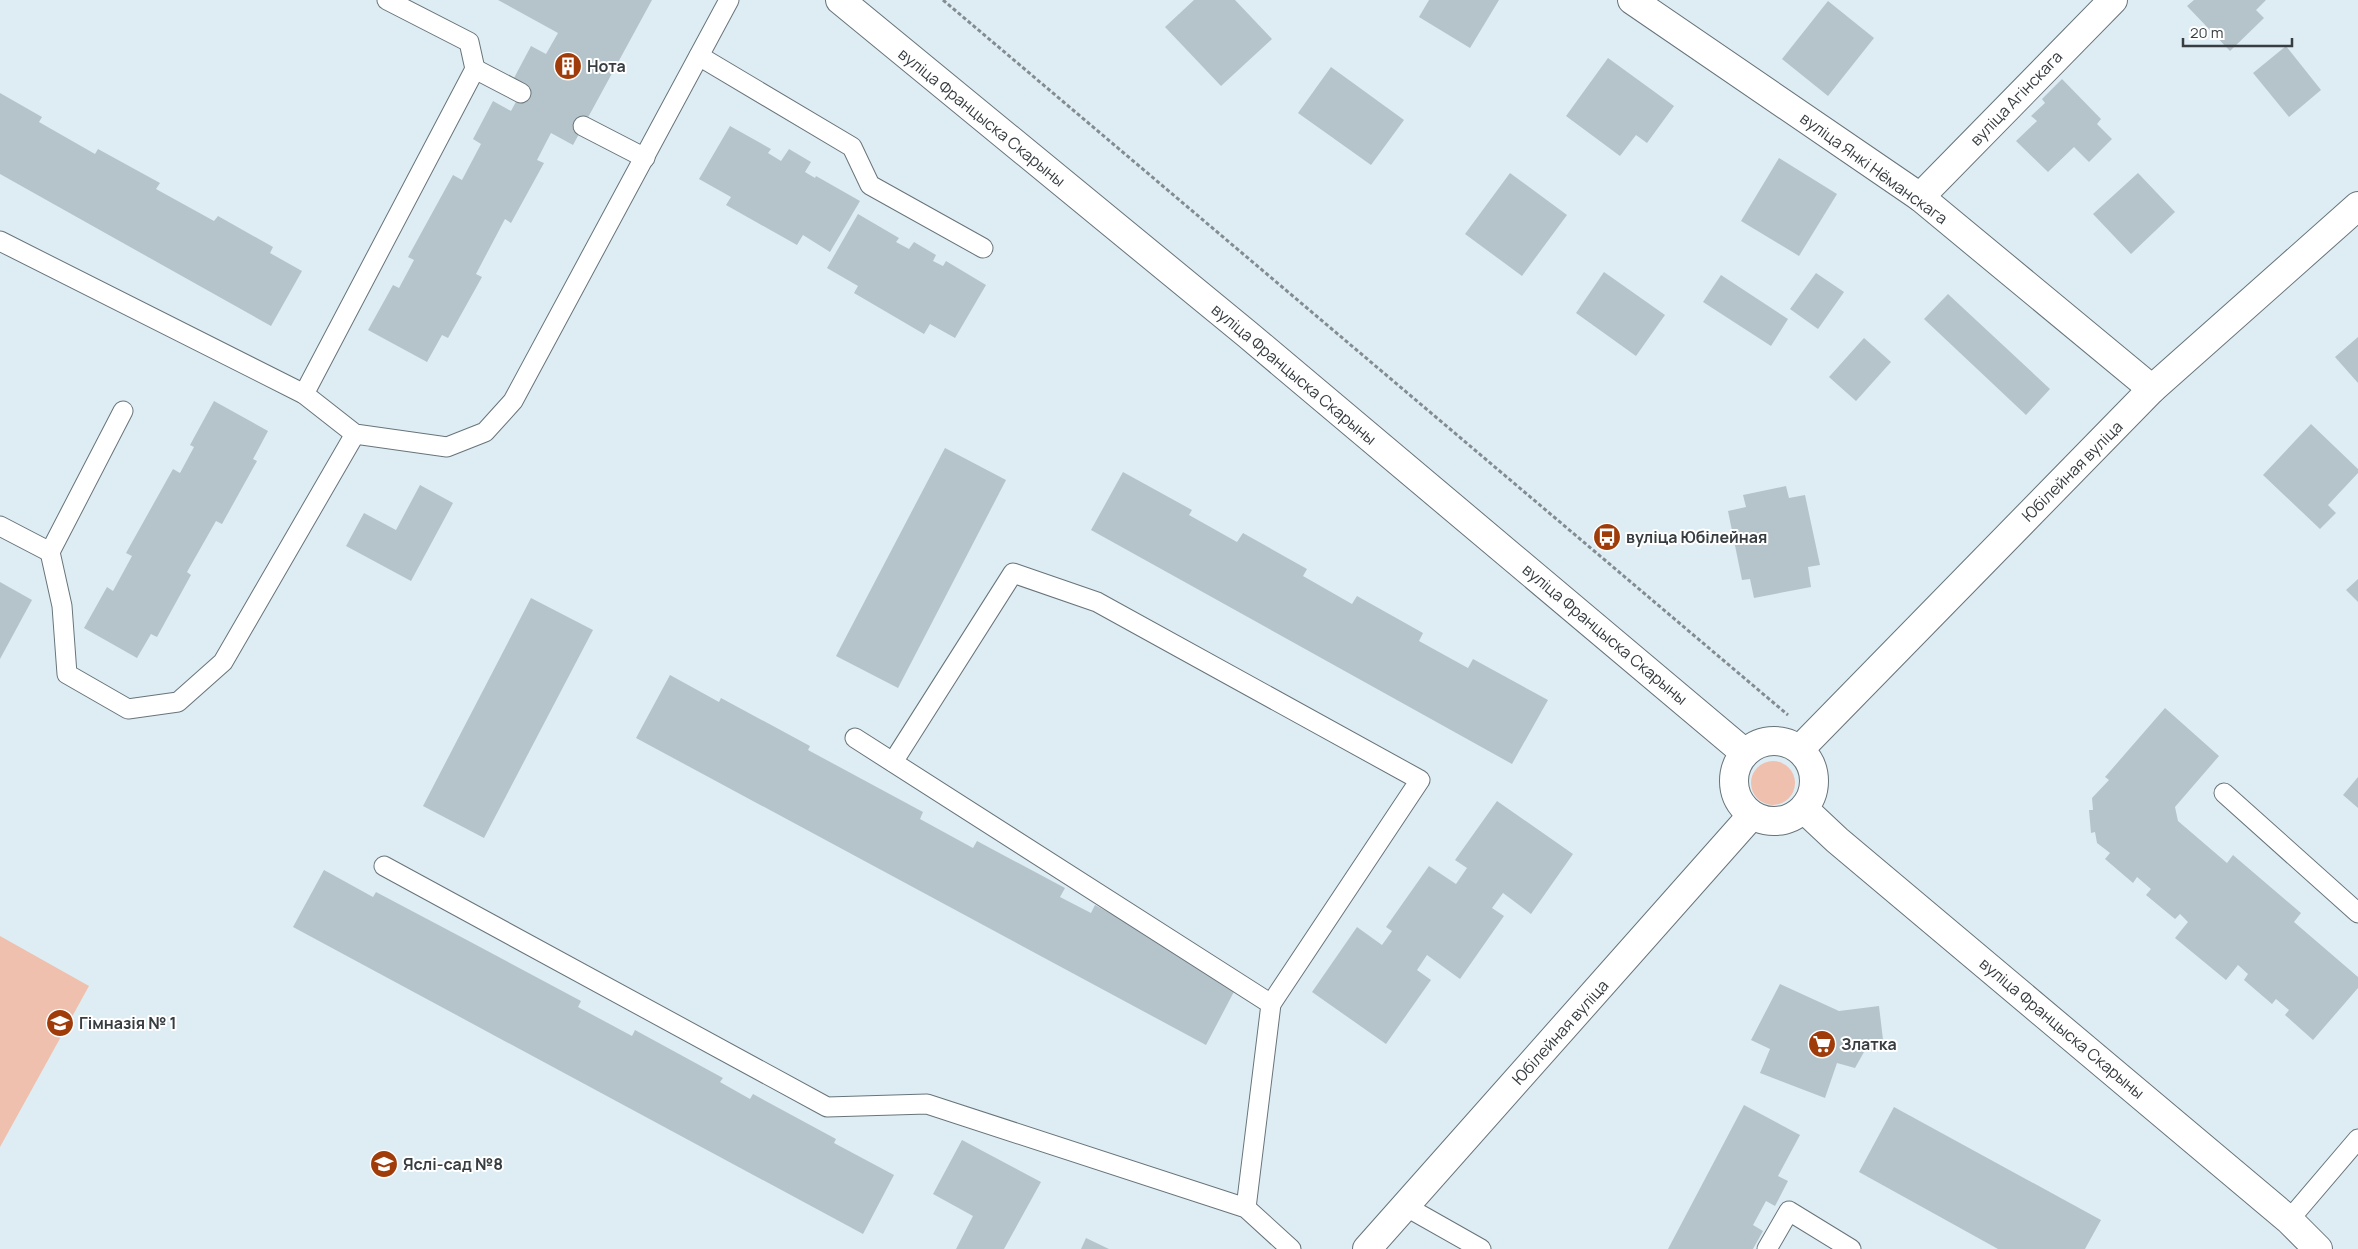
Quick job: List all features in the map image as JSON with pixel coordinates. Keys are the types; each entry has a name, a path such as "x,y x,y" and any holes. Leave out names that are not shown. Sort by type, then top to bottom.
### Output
{"street":[{"name":"вуліца Францыска Скарыны","path":"840,0 1247,334 1745,753"},
{"name":"вуліца Янкі Нёманскага","path":"1632,0 1920,197 2152,389"},
{"name":"вуліца Агінскага","path":"1920,197 2113,0"},
{"name":"Юбілейная вуліца","path":"1806,742 2152,389 2358,206"},
{"path":"1773,740 1806,742 1809,760 1814,773 1815,787 1810,801 1804,809 1789,819 1775,822 1762,820 1752,815 1740,802 1734,789 1734,775 1738,762 1745,753 1760,743 1773,740"},
{"name":"вуліца Францыска Скарыны","path":"1804,809 1836,840 2289,1220 2318,1249"},
{"name":"Юбілейная вуліца","path":"1367,1249 1752,815"}],"lane":[{"path":"304,394 475,69 469,42 386,0"},
{"path":"0,241 304,394 355,434 447,447 485,432 513,401 729,0"},
{"path":"699,56 852,147 870,185 983,248"},
{"path":"475,69 521,93"},
{"path":"583,126 645,158"},
{"path":"123,411 50,552 62,606 66,674 128,709 178,702 223,662 355,434"},
{"path":"0,526 50,552"},
{"path":"893,762 1013,573 1097,602 1420,780 1271,1004 1246,1208"},
{"path":"855,738 1271,1004"},
{"path":"2224,793 2358,913"},
{"path":"384,866 827,1107 927,1104 1246,1208 1291,1249"},
{"path":"2289,1220 2358,1139"},
{"path":"1405,1206 1481,1249"},
{"path":"1767,1249 1789,1211 1851,1249"}],"path":[{"path":"943,0 1806,742"}],"shaded area":[{"path":"1769,761 1777,761 1789,767 1795,783 1789,799 1777,805 1769,805 1757,799 1751,787 1751,779 1757,767"},
{"path":"0,936 89,986 0,1147"}],"building":[{"path":"498,0 652,0 573,145 551,133 537,160 544,163 511,223 505,219 476,274 482,277 448,338 442,335 427,362 368,330 393,285 399,288 414,260 408,257 453,175 462,180 481,144 473,139 493,101 511,111 525,85 514,78 531,46 546,54 558,33"},
{"path":"1194,0 1235,0 1272,39 1221,86 1165,27"},
{"path":"1429,0 1499,0 1470,48 1419,17"},
{"path":"2194,0 2266,0 2256,10 2264,18 2230,51 2187,6"},
{"path":"1828,1 1874,38 1828,96 1782,59"},
{"path":"2286,46 2321,90 2289,117 2253,73"},
{"path":"1608,58 1674,106 1647,143 1636,135 1620,156 1566,116"},
{"path":"1331,67 1404,120 1371,165 1298,113"},
{"path":"2062,79 2101,119 2097,124 2112,139 2089,162 2074,147 2048,172 2016,141 2037,121 2031,116 2045,103 2042,99"},
{"path":"0,93 42,117 39,122 95,154 98,149 160,183 156,189 214,221 218,216 273,247 270,253 302,271 271,326 0,174"},
{"path":"730,126 771,149 768,153 781,161 789,149 811,162 805,172 815,178 816,176 860,201 830,252 803,235 797,245 726,205 731,197 699,179"},
{"path":"1779,158 1837,194 1799,256 1741,221"},
{"path":"1510,173 1567,215 1522,276 1465,234"},
{"path":"2138,173 2175,212 2131,254 2093,214"},
{"path":"858,214 899,238 896,242 909,249 914,242 936,255 933,261 943,266 946,261 986,285 955,338 930,324 924,334 854,293 858,286 827,268"},
{"path":"1604,272 1665,315 1636,356 1576,313"},
{"path":"1816,273 1844,292 1818,329 1790,309"},
{"path":"1721,275 1788,319 1771,346 1703,302"},
{"path":"1948,294 2050,389 2026,415 1924,319"},
{"path":"2358,337 2358,383 2335,357"},
{"path":"1864,338 1891,362 1856,401 1829,377"},
{"path":"214,401 268,431 253,459 257,461 222,524 216,521 187,572 191,575 157,637 151,634 137,658 84,628 107,587 113,591 132,556 126,553 173,469 180,473 194,447 190,445"},
{"path":"2311,424 2358,469 2358,473 2328,505 2336,513 2320,529 2263,475"},
{"path":"945,448 1006,480 898,688 836,656"},
{"path":"1123,472 1192,510 1189,515 1237,542 1243,533 1307,569 1303,576 1352,604 1357,596 1423,633 1419,641 1468,668 1473,659 1548,700 1512,764 1091,530"},
{"path":"420,485 453,503 411,581 346,546 364,513 396,530"},
{"path":"1786,486 1789,498 1805,495 1820,565 1808,567 1811,587 1754,598 1750,579 1742,580 1728,511 1746,507 1743,495"},
{"path":"2358,579 2358,602 2346,590"},
{"path":"0,582 32,600 0,659"},
{"path":"531,598 593,630 484,838 423,806"},
{"path":"670,675 719,702 721,698 810,746 808,750 923,812 920,819 973,848 977,841 1065,888 1060,897 1091,913 1095,905 1178,950 1237,986 1206,1045 636,738"},
{"path":"2165,708 2219,756 2175,807 2178,821 2227,863 2233,855 2301,913 2294,922 2358,977 2358,988 2313,1040 2285,1015 2289,1010 2276,999 2272,1004 2244,980 2248,974 2238,965 2226,980 2175,938 2188,922 2180,914 2175,919 2146,895 2151,889 2137,877 2133,883 2105,859 2110,853 2097,843 2095,832 2091,833 2089,810 2093,810 2092,798 2109,780 2105,777"},
{"path":"2358,777 2358,808 2343,795"},
{"path":"1497,801 1573,854 1531,914 1503,893 1492,908 1504,916 1460,979 1427,955 1417,970 1431,980 1386,1044 1312,992 1357,927 1382,945 1392,931 1386,927 1429,866 1456,884 1467,868 1455,860"},
{"path":"324,870 373,897 376,892 581,1001 578,1007 632,1036 635,1030 723,1078 720,1082 750,1099 753,1094 836,1139 834,1143 894,1175 863,1234 293,927"},
{"name":"Златка","path":"1780,984 1839,1011 1879,1006 1884,1048 1864,1052 1855,1068 1837,1063 1825,1098 1760,1073 1770,1049 1751,1040"},
{"path":"1744,1105 1800,1135 1778,1176 1788,1181 1775,1206 1766,1201 1753,1225 1763,1231 1753,1249 1668,1249"},
{"path":"1894,1107 2101,1220 2085,1249 1998,1249 1859,1172"},
{"path":"962,1140 1041,1182 1004,1249 956,1249 973,1216 933,1194"},
{"path":"1086,1238 1109,1249 1081,1249"}],"place":[{"name":"Нота","path":"568,66"},
{"name":"вуліца Юбілейная","path":"1607,537"},
{"name":"Гімназія № 1","path":"60,1023"},
{"name":"Златка","path":"1822,1044"},
{"name":"Яслі-сад №8","path":"384,1164"}]}
